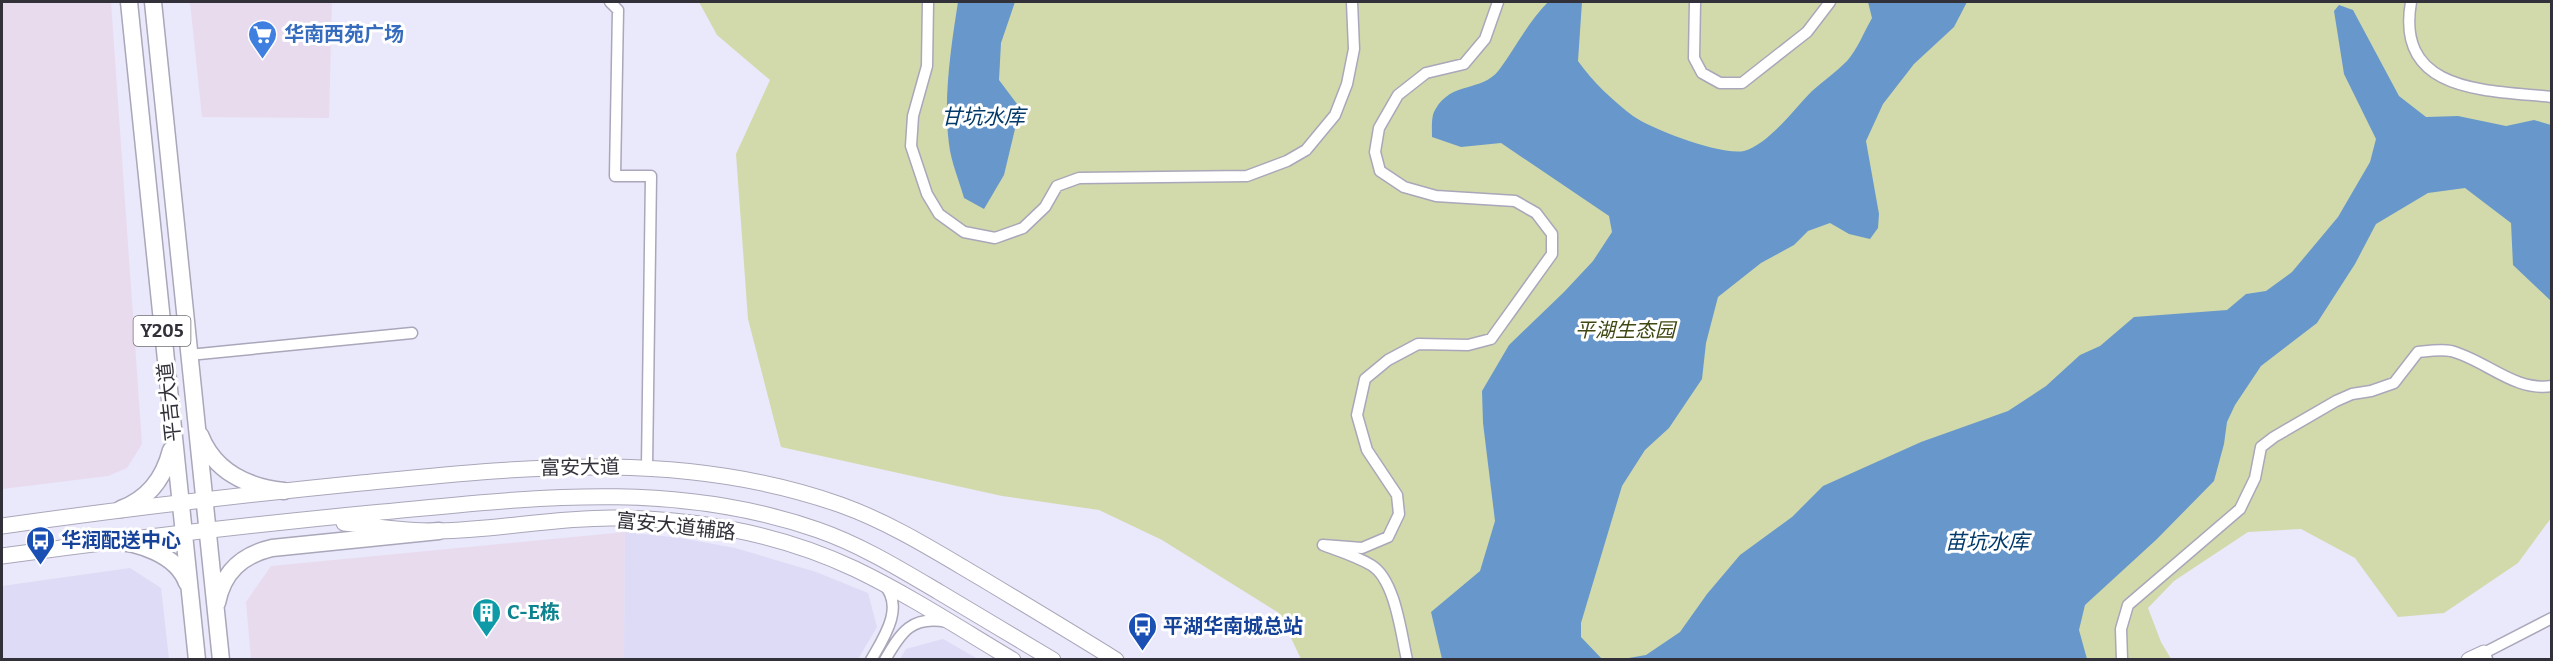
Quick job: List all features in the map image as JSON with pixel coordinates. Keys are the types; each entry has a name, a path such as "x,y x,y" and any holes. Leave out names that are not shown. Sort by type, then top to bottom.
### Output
{"main road":[{"name":"平吉大道","path":"129,2 197,660"},
{"name":"平吉大道","path":"153,2 221,660"},
{"path":"195,421 204,446 219,465 230,474 255,486 284,491"},
{"path":"121,509 135,504 151,490 168,463 173,440"},
{"name":"富安大道","path":"2,526 203,499 512,469 602,465 690,470 798,492 845,507 916,539 1116,660"},
{"name":"富安大道","path":"2,556 182,532 542,498 618,496 688,500 787,520 842,539 897,567 1053,660"},
{"name":"富安大道辅路","path":"311,519 440,531 586,518 675,521 736,531 825,556 881,582 1013,660"},
{"path":"216,619 219,594 224,580 238,563 256,552 272,548 440,531"},
{"path":"110,541 134,543 154,552 180,571 188,587"},
{"path":"955,602 1022,660"},
{"path":"2469,660 2485,656"}],"street":[{"path":"610,2 618,10 615,176 651,176 647,467"},
{"path":"928,2 927,66 913,116 911,146 927,194 939,214 964,232 995,238 1023,228 1045,207 1057,186 1079,178 1247,176 1287,161 1306,150 1335,115 1347,84 1354,48 1352,2"},
{"path":"1407,660 1390,589 1383,577 1373,566 1323,545 1362,548 1388,537 1399,514 1397,495 1367,450 1358,415 1365,379 1388,360 1418,344 1468,345 1491,339 1552,254 1552,234 1536,213 1515,201 1436,196 1404,187 1380,171 1375,152 1379,128 1398,95 1426,73 1464,64 1485,39 1498,2"},
{"path":"1695,2 1694,58 1702,73 1720,83 1742,83 1807,32 1830,2"},
{"path":"2411,2 2407,21 2410,40 2425,67 2453,83 2488,92 2552,97"},
{"path":"189,356 412,333"},
{"path":"2122,660 2121,629 2128,605 2240,509 2255,478 2261,447 2274,437 2352,394 2371,391 2394,383 2418,352 2449,351 2508,379 2540,388 2552,386"},
{"path":"871,660 887,632 893,613 890,594 881,582"},
{"path":"2485,656 2552,618"},
{"path":"885,660 897,638 913,624 937,620 951,623"}],"shaded area":[{"path":"2,2 111,2 142,444 127,468 108,476 2,489"},
{"name":"华南西苑广场","path":"190,2 332,2 329,118 202,117"},
{"path":"625,532 624,659 251,659 246,602 271,566"},
{"path":"625,532 680,538 735,548 816,572 868,593 877,627 858,659 624,659"},
{"path":"130,568 161,588 169,659 2,659 2,586"},
{"path":"943,639 978,659 900,659 906,649"}],"green space":[{"name":"平湖生态园","path":"699,2 2551,2 2551,518 2518,563 2444,613 2398,617 2355,558 2301,529 2248,532 2174,581 2148,608 2161,642 2171,659 1301,659 1279,613 1162,540 1099,510 1002,496 781,447 748,319 736,154 770,80 717,35"}],"water":[{"name":"甘坑水库","path":"958,2 1015,2 1001,43 999,80 1020,108 1004,175 984,209 964,198 949,144 947,91"},
{"path":"1548,2 1582,2 1578,61 1596,83 1625,110 1670,134 1704,146 1744,151 1763,141 1812,91 1851,57 1872,18 1868,2 1967,2 1954,27 1914,64 1883,104 1866,141 1879,214 1878,228 1870,239 1849,234 1830,223 1808,231 1794,245 1761,263 1718,297 1706,343 1702,379 1669,428 1645,450 1622,486 1581,623 1581,637 1602,659 1442,659 1431,612 1480,571 1495,521 1483,423 1482,391 1509,345 1593,261 1612,232 1609,216 1501,143 1461,147 1432,137 1433,116 1442,101 1458,90 1484,82 1492,77"},
{"name":"苗坑水库","path":"2339,5 2353,10 2399,96 2426,117 2458,116 2506,126 2534,120 2551,125 2551,301 2513,265 2511,223 2465,188 2428,193 2376,224 2355,264 2317,323 2261,366 2235,405 2227,422 2224,444 2214,481 2157,539 2085,605 2079,630 2087,659 1623,659 1646,655 1680,632 1707,594 1740,555 1792,517 1823,486 1921,442 2008,411 2046,386 2080,355 2100,346 2134,317 2227,310 2246,294 2266,291 2292,272 2338,217 2370,162 2376,139 2344,74 2334,11"}],"place":[{"name":"华南西苑广场","path":"263,60"},
{"name":"华润配送中心","path":"40,566"},
{"name":"C-E栋","path":"486,638"},
{"name":"平湖华南城总站","path":"1142,652"}]}
